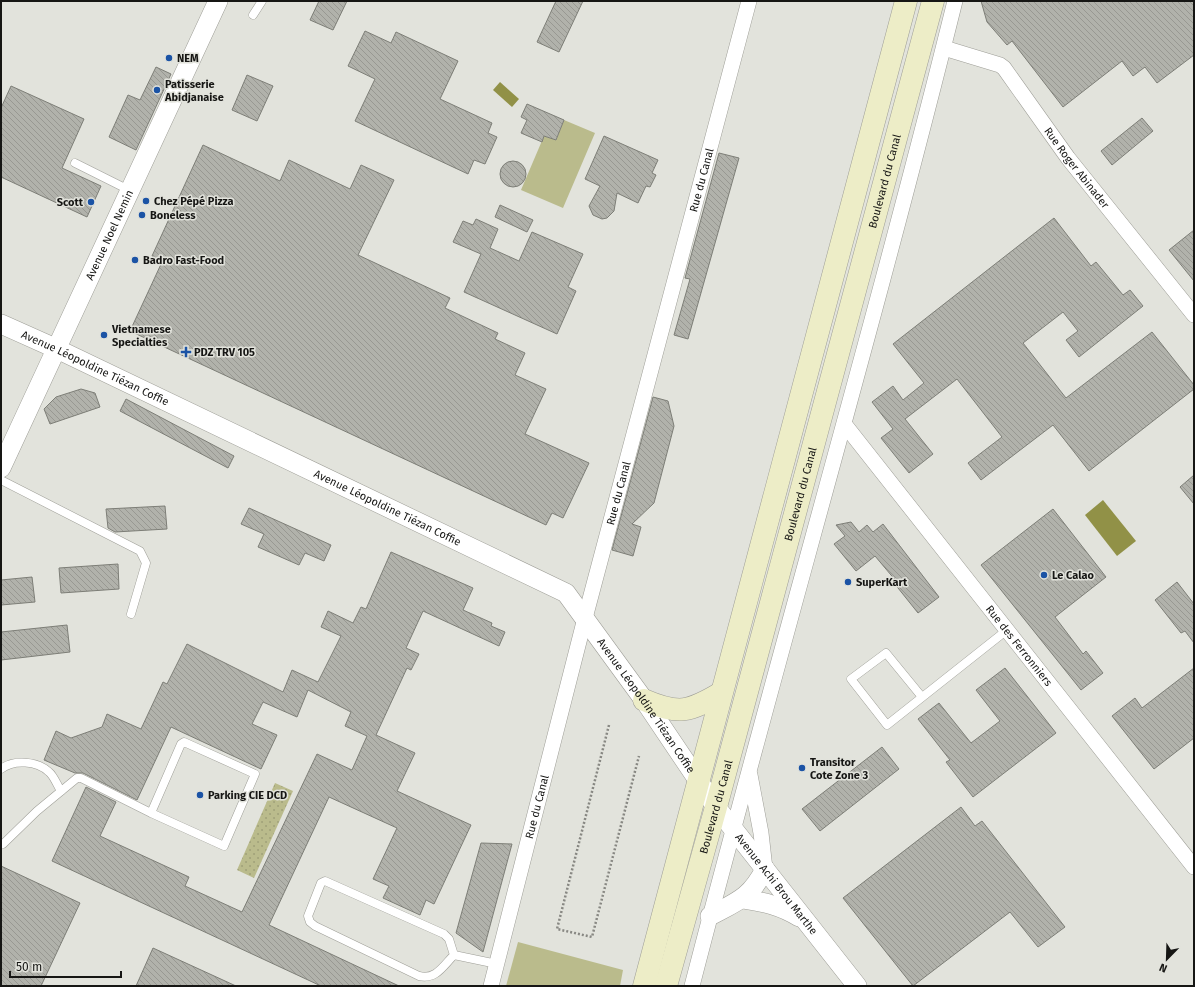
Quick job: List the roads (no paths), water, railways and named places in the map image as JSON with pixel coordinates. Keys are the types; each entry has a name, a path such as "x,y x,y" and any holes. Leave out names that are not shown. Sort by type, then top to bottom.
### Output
{"main road":[{"path":"644,986 906,1"},
{"name":"Boulevard du Canal","path":"666,986 716,807 933,1"},
{"path":"644,700 665,709 682,710 700,706 722,693"}],"street":[{"name":"Avenue Noel Nemin","path":"1,468 218,1"},
{"name":"Rue du Canal","path":"491,986 584,618 749,1"},
{"name":"Boulevard du Canal","path":"692,986 749,768 845,425 955,1"},
{"name":"Rue Roger Abinader","path":"944,48 1000,65 1004,68 1068,158 1194,315"},
{"name":"Avenue Léopoldine Tiézan Coffie","path":"1,324 57,349 566,593 644,700 698,781"},
{"name":"Rue des Ferronniers","path":"845,425 1194,867"},
{"path":"710,916 744,898 756,885 764,868 761,833 749,768"},
{"name":"Avenue Achi Brou Marthe","path":"698,781 716,807 857,986"},
{"path":"744,898 766,902 787,910 806,921"}],"lane":[{"path":"253,14 262,1"},
{"path":"75,162 131,191"},
{"path":"1,480 140,551 146,563 131,614"},
{"path":"922,697 886,653 851,679 887,725 1007,630"},
{"path":"3,844 37,811 77,778 81,778 151,813 224,846 255,774 184,742 181,744 151,813"},
{"path":"1,769 19,762 36,764 50,772 61,791"},
{"path":"325,881 448,936 454,955 432,976 420,976 315,926 310,922 308,916 321,883 325,881"},
{"path":"454,955 497,964"}],"place":[{"name":"NEM","path":"169,58"},
{"name":"Patisserie Abidjanaise","path":"157,90"},
{"name":"Chez Pépé Pizza","path":"146,201"},
{"name":"Scott","path":"91,202"},
{"name":"Boneless","path":"142,215"},
{"name":"Badro Fast-Food","path":"135,260"},
{"name":"Vietnamese Specialties","path":"104,335"},
{"name":"PDZ TRV 105","path":"186,352"},
{"name":"Le Calao","path":"1044,575"},
{"name":"SuperKart","path":"848,582"},
{"name":"Transitor Cote Zone 3","path":"802,768"},
{"name":"Parking CIE DCD","path":"200,795"}]}
